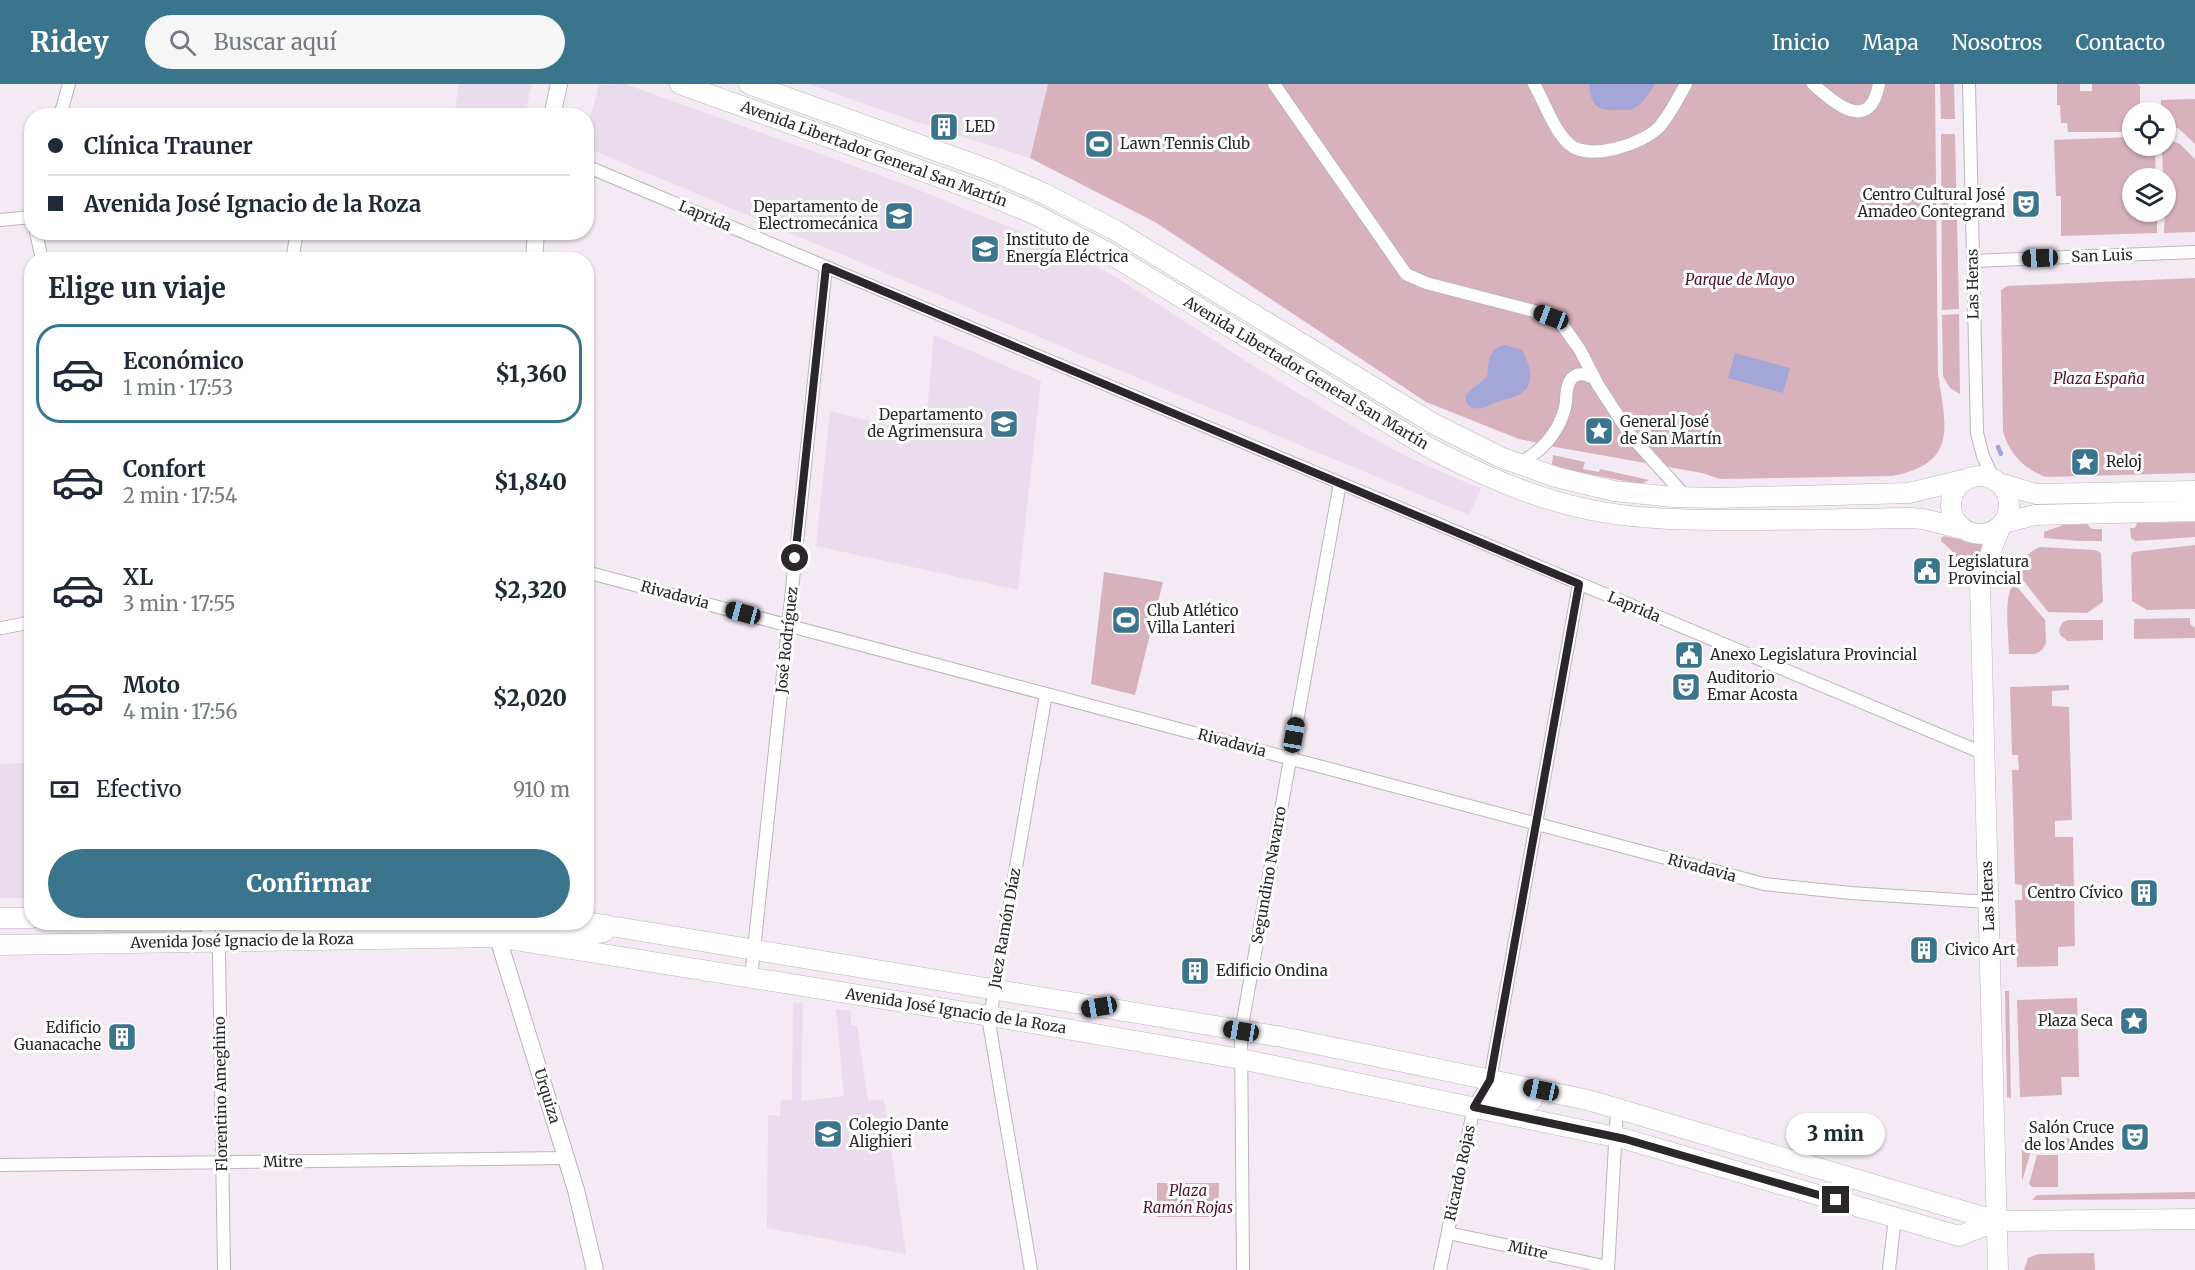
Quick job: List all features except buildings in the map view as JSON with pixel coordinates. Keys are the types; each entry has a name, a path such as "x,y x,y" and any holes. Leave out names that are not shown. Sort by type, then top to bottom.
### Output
{"main road":[{"name":"Avenida Libertador General San Martín","path":"681,84 981,192 1034,214 1105,251 1426,446 1486,476 1531,494 1589,509 1646,517 1709,520 1917,518 1963,529"},
{"name":"Avenida Libertador General San Martín","path":"749,84 990,170 1043,193 1113,229 1426,420 1518,464 1556,477 1614,491 1686,497 1773,498 1909,493 1967,479"},
{"path":"2195,491 2036,494 1977,476 1959,485 1950,503 1951,513 1963,529 1983,534 2002,524 2035,515 2195,511"},
{"path":"1996,482 2008,497 2009,508 2002,524"},
{"name":"Las Heras","path":"1998,1270 1980,586 2002,524"},
{"path":"0,918 24,918"},
{"name":"Avenida José Ignacio de la Roza","path":"594,923 1241,1031 1588,1100 1996,1221 2195,1219"},
{"path":"551,930 594,935 619,928"},
{"name":"Avenida José Ignacio de la Roza","path":"0,945 214,942 495,930 751,978 1241,1059 1474,1107 1616,1137 1959,1236 1996,1221"},
{"path":"990,1016 1023,1008 1065,1012 1099,1007"},
{"path":"1128,1039 1168,1035 1212,1039 1241,1031"},
{"path":"1474,1107 1509,1096 1534,1101 1588,1100"}],"street":[{"path":"62,108 69,84"},
{"path":"554,108 559,84"},
{"path":"1274,84 1406,274 1426,283 1551,317 1561,323 1570,333 1595,379 1631,436 1686,497"},
{"path":"1534,84 1561,134 1569,144 1580,150 1595,151 1627,146 1645,138 1659,127 1686,84"},
{"path":"1813,84 1834,103 1857,112 1867,109 1874,100 1879,84"},
{"name":"Las Heras","path":"1969,84 1977,433 1983,456 1996,482"},
{"name":"Laprida","path":"594,169 1985,754"},
{"path":"0,220 24,218"},
{"name":"San Luis","path":"1973,261 2195,252"},
{"name":"José Rodríguez","path":"751,978 826,267"},
{"path":"1518,464 1544,447 1555,432 1565,408 1569,381 1580,374 1595,379"},
{"name":"Segundino Navarro","path":"1243,1270 1241,1031 1340,483"},
{"name":"Rivadavia","path":"594,574 1764,884 1851,893 1988,902"},
{"name":"Ricardo Rojas","path":"1440,1270 1474,1107 1490,1080 1579,584"},
{"path":"2,628 24,624"},
{"name":"Juez Ramón Díaz","path":"1031,1270 989,1023 1046,694"},
{"name":"Florentino Ameghino","path":"208,930 219,952 224,1270"},
{"name":"Urquiza","path":"495,930 566,1158 595,1270"},
{"path":"1608,1269 1617,1109"},
{"name":"Mitre","path":"0,1165 566,1158"},
{"path":"1889,1270 1894,1217"},
{"name":"Mitre","path":"1448,1233 1608,1269"}],"shaded area":[{"path":"459,84 532,84 527,108 455,108"},
{"path":"625,84 907,185 1079,256 1360,431 1406,456 1481,489 1469,515 594,151 593,108 599,85"},
{"path":"809,84 1048,84 1030,158 910,120"},
{"path":"934,335 1041,381 1018,590 816,546 830,411 925,434"},
{"path":"23,763 24,765 24,898 0,898 0,764"},
{"name":"Colegio Dante Alighieri","path":"793,1002 803,1003 801,1101 844,1096 836,1009 851,1011 851,1025 857,1026 868,1101 884,1099 906,1254 767,1228 768,1115 780,1116 781,1100 792,1100"}],"green space":[{"name":"Parque de Mayo","path":"1048,84 1935,84 1938,373 1943,409 1943,439 1938,451 1929,462 1914,470 1892,476 1720,479 1702,473 1519,439 1426,402 1155,222 1030,158"},
{"path":"1940,84 1954,84 1955,119 1941,119"},
{"path":"2057,84 2080,84 2080,91 2092,91 2092,84 2138,84 2140,86 2140,102 2122,102 2122,132 2068,132 2067,123 2061,123 2060,105 2057,105"},
{"path":"2195,99 2195,144 2176,128 2176,102 2161,102 2161,100"},
{"path":"1941,134 1955,134 1959,309 1942,310"},
{"path":"2122,137 2122,156 2155,156 2156,168 2122,168 2122,222 2157,222 2157,233 2061,236 2061,196 2056,196 2054,140"},
{"path":"2176,143 2195,159 2195,232 2164,233 2164,222 2176,222 2176,168 2163,168 2162,156 2176,156"},
{"name":"Plaza España","path":"2195,278 2195,473 2046,477 2031,470 2018,460 2009,447 2003,431 2001,290 2007,286"},
{"path":"1959,314 1960,394 1950,388 1943,376 1942,315"},
{"path":"1553,455 1585,462 1583,469 1599,472 1600,469 1649,480 1635,483 1557,468 1552,464"},
{"path":"2195,522 2195,537 2136,541 2131,538 2130,528 2135,528 2137,523"},
{"path":"2087,524 2092,529 2102,529 2102,541 2044,538 2044,532 2063,525"},
{"path":"1944,536 1967,541 1984,541 1979,566 1962,565 1941,541"},
{"path":"2195,545 2195,609 2147,610 2132,601 2131,556 2133,552"},
{"path":"2040,547 2095,550 2101,553 2103,602 2087,613 2048,612 2019,575 2025,558"},
{"name":"Club Atlético Villa Lanteri","path":"1104,572 1163,582 1135,695 1091,684"},
{"path":"2013,586 2018,588 2045,620 2046,643 2042,650 2035,654 2009,654 2007,608"},
{"path":"2190,618 2190,624 2195,628 2195,638 2134,639 2134,619"},
{"path":"2103,620 2103,640 2068,641 2060,635 2059,629 2063,622"},
{"path":"2069,685 2069,690 2052,691 2052,706 2069,707 2072,820 2055,821 2055,837 2073,837 2075,946 2058,947 2058,966 2017,967 2015,900 2022,900 2022,885 2015,884 2012,770 2019,770 2018,755 2012,755 2010,687"},
{"path":"2005,991 2009,991 2011,1098 2007,1097"},
{"path":"2077,998 2079,1077 2061,1077 2062,1095 2020,1097 2017,1000"},
{"path":"2080,1138 2080,1147 2032,1148 2022,1181 2022,1140"},
{"path":"2037,1155 2058,1155 2058,1187 2032,1187 2029,1184"},
{"name":"Plaza Ramón Rojas","path":"1157,1183 1219,1183 1218,1217 1157,1217"},
{"path":"2195,1192 2195,1199 2032,1200 2037,1195"},
{"path":"2094,1253 2095,1270 2024,1270 2028,1258 2038,1254"}],"water":[{"path":"1589,84 1655,84 1646,98 1636,107 1630,110 1606,110 1594,103"},
{"path":"1504,345 1521,349 1524,354 1530,371 1527,388 1517,396 1484,408 1470,407 1466,402 1466,394 1487,377 1492,353"},
{"path":"1735,353 1790,368 1783,393 1728,378"}],"waterway":[{"path":"1998,447 2001,454"}],"place":[{"name":"LED","path":"944,127"},
{"name":"Lawn Tennis Club","path":"1099,144"},
{"name":"Centro Cultural José Amadeo Contegrand","path":"2026,204"},
{"name":"Departamento de Electromecánica","path":"899,216"},
{"name":"Instituto de Energía Eléctrica","path":"985,249"},
{"name":"Departamento de Agrimensura","path":"1004,424"},
{"name":"General José de San Martín","path":"1599,431"},
{"name":"Reloj","path":"2085,462"},
{"name":"Legislatura Provincial","path":"1927,571"},
{"name":"Club Atlético Villa Lanteri","path":"1126,620"},
{"name":"Anexo Legislatura Provincial","path":"1689,655"},
{"name":"Auditorio Emar Acosta","path":"1686,687"},
{"name":"Centro Cívico","path":"2144,893"},
{"name":"Civico Art","path":"1924,950"},
{"name":"Edificio Ondina","path":"1195,971"},
{"name":"Plaza Seca","path":"2134,1021"},
{"name":"Edificio Guanacache","path":"122,1037"},
{"name":"Colegio Dante Alighieri","path":"828,1134"},
{"name":"Salón Cruce de los Andes","path":"2135,1137"}],"route":[{"path":"795,558 826,267 1579,584 1490,1080 1474,1107 1625,1139 1836,1200"}]}
